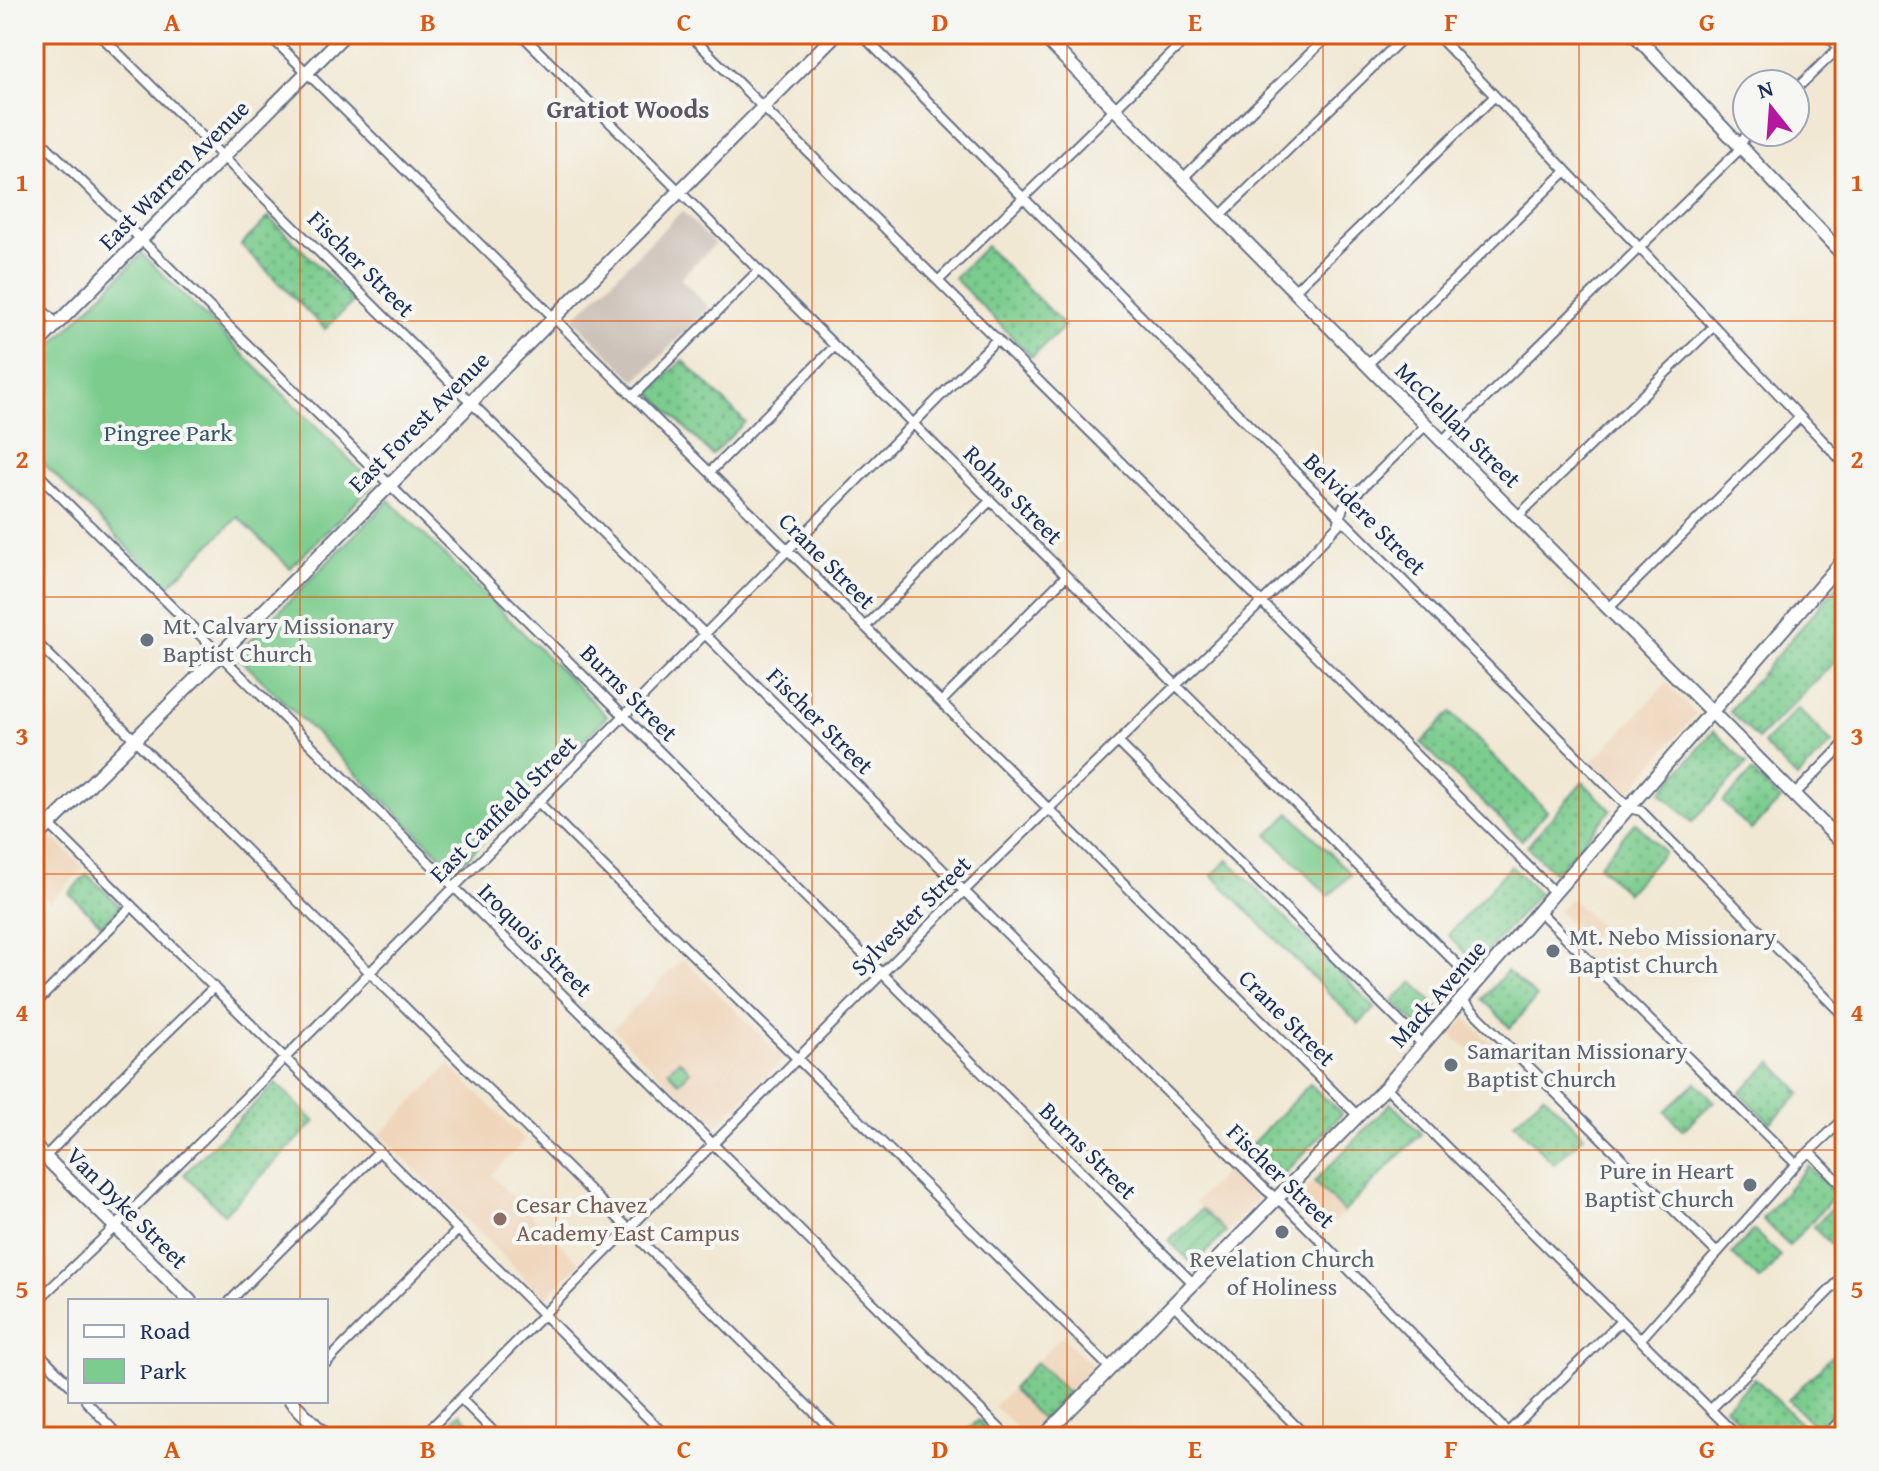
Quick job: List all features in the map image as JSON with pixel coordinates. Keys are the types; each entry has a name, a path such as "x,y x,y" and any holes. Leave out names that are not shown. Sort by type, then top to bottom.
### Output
{"main road":[{"name":"East Warren Avenue","path":"34,347 345,34"},
{"name":"East Forest Avenue","path":"34,840 836,34"},
{"name":"McClellan Street","path":"1041,34 1845,846"},
{"path":"1634,34 1731,135"},
{"path":"1744,148 1845,257"},
{"name":"Mack Avenue","path":"1049,1435 1110,1368 1386,1087 1845,558"},
{"name":"Van Dyke Street","path":"34,1146 188,1299"},
{"path":"293,1403 327,1437"}],"street":[{"name":"Fischer Street","path":"99,34 963,892 1321,1241 1508,1435"},
{"name":"Crane Street","path":"268,34 1358,1116"},
{"name":"Rohns Street","path":"521,34 1476,983"},
{"path":"689,34 1555,893"},
{"name":"Belvidere Street","path":"861,34 1629,808 1641,811 1845,1017"},
{"path":"938,281 1191,34"},
{"path":"1183,178 1330,34"},
{"path":"1220,216 1407,34"},
{"path":"1436,34 1845,464"},
{"path":"1811,76 1843,48 1826,34"},
{"path":"1294,291 1495,96"},
{"name":"Burns Street","path":"34,134 624,715 1194,1284"},
{"path":"1442,441 1739,148"},
{"path":"1367,365 1566,171"},
{"path":"633,396 759,270"},
{"path":"34,302 57,324"},
{"path":"1517,517 1714,326"},
{"name":"East Canfield Street","path":"34,1304 285,1058 997,339"},
{"path":"710,472 835,346"},
{"path":"1608,609 1800,417"},
{"name":"Sylvester Street","path":"422,1437 963,892 1335,528 1343,507 1426,425"},
{"name":"Iroquois Street","path":"34,470 1008,1437"},
{"path":"865,627 990,501"},
{"path":"941,702 1066,576"},
{"path":"34,640 839,1437"},
{"path":"1118,742 1423,1045"},
{"path":"1794,795 1845,743"},
{"path":"538,802 1110,1368"},
{"path":"34,809 667,1437"},
{"path":"34,1005 132,906"},
{"path":"1539,911 1796,1164"},
{"path":"45,1157 214,987"},
{"path":"1462,1000 1717,1253"},
{"path":"1386,1087 1738,1437"},
{"path":"1640,1340 1796,1164 1845,1118"},
{"path":"232,1299 379,1151"},
{"path":"1810,1152 1845,1188"},
{"path":"328,1361 458,1230"},
{"path":"1710,1410 1845,1275"},
{"path":"1173,1304 1307,1437"},
{"path":"1508,1435 1621,1321"},
{"path":"34,1348 68,1383"},
{"path":"461,1399 499,1437"},
{"path":"88,1403 120,1437"},
{"path":"1824,1437 1845,1416"}],"shaded area":[{"path":"682,211 715,244 680,278 709,308 636,381 573,319"},
{"path":"1667,683 1696,714 1628,793 1593,761"},
{"path":"53,837 84,868 50,902 34,887 34,856"},
{"path":"1569,898 1599,925 1587,939 1558,912"},
{"path":"683,959 784,1058 714,1129 613,1029"},
{"path":"1466,1018 1495,1047 1483,1061 1451,1035"},
{"name":"Cesar Chavez Academy East Campus","path":"449,1065 525,1140 491,1175 580,1263 545,1298 380,1135"},
{"path":"1228,1169 1258,1199 1226,1232 1195,1202"},
{"path":"1314,1182 1344,1212 1326,1230 1295,1200"},
{"path":"1062,1336 1093,1367 1068,1393 1036,1362"},
{"path":"1012,1389 1042,1420 1025,1437 994,1406"}],"green space":[{"path":"269,217 354,301 325,329 241,245"},
{"path":"986,246 1065,326 1032,357 954,278"},
{"name":"Pingree Park","path":"142,254 374,484 290,568 238,517 167,587 34,454 34,363"},
{"path":"683,360 745,422 712,455 650,392"},
{"path":"389,500 607,716 455,870 236,655"},
{"path":"1845,577 1845,651 1758,739 1729,711"},
{"path":"1798,708 1832,743 1797,778 1763,744"},
{"path":"1451,712 1547,811 1522,840 1421,743"},
{"path":"1714,731 1747,764 1692,822 1661,792"},
{"path":"1752,772 1781,800 1751,830 1723,802"},
{"path":"1583,782 1611,810 1555,874 1527,846"},
{"path":"1290,813 1351,874 1329,896 1268,835"},
{"path":"1635,822 1664,852 1627,893 1599,866"},
{"path":"1228,860 1375,1008 1359,1024 1212,875"},
{"path":"1511,866 1539,893 1476,964 1448,935"},
{"path":"87,874 120,906 102,925 69,893"},
{"path":"1507,971 1537,997 1510,1028 1483,999"},
{"path":"1413,982 1438,1008 1421,1029 1393,1001"},
{"path":"679,1060 690,1071 679,1082 668,1071"},
{"path":"1772,1062 1801,1093 1770,1123 1740,1092"},
{"path":"1696,1082 1714,1101 1683,1130 1665,1111"},
{"path":"276,1083 315,1122 224,1214 184,1174"},
{"path":"1310,1084 1342,1114 1275,1183 1244,1152"},
{"path":"1544,1095 1584,1136 1554,1164 1514,1123"},
{"path":"1391,1103 1421,1134 1344,1212 1314,1182"},
{"path":"1808,1166 1836,1194 1789,1246 1762,1219"},
{"path":"1841,1199 1845,1203 1845,1259 1813,1227"},
{"path":"1202,1209 1226,1232 1194,1265 1169,1241"},
{"path":"1753,1230 1781,1256 1760,1281 1732,1254"},
{"path":"1845,1343 1845,1401 1817,1429 1788,1400"},
{"path":"1036,1362 1068,1393 1042,1420 1012,1389"},
{"path":"1755,1378 1812,1437 1754,1437 1725,1407"},
{"path":"460,1413 483,1437 436,1437"},
{"path":"978,1420 995,1437 961,1437"}],"place":[{"name":"Mt. Calvary Missionary Baptist Church","path":"147,640"},
{"name":"Mt. Nebo Missionary Baptist Church","path":"1553,951"},
{"name":"Samaritan Missionary Baptist Church","path":"1451,1065"},
{"name":"Pure in Heart Baptist Church","path":"1750,1185"},
{"name":"Cesar Chavez Academy East Campus","path":"500,1219"},
{"name":"Revelation Church of Holiness","path":"1282,1232"}],"district":[{"name":"Gratiot Woods","path":"628,109"}]}
